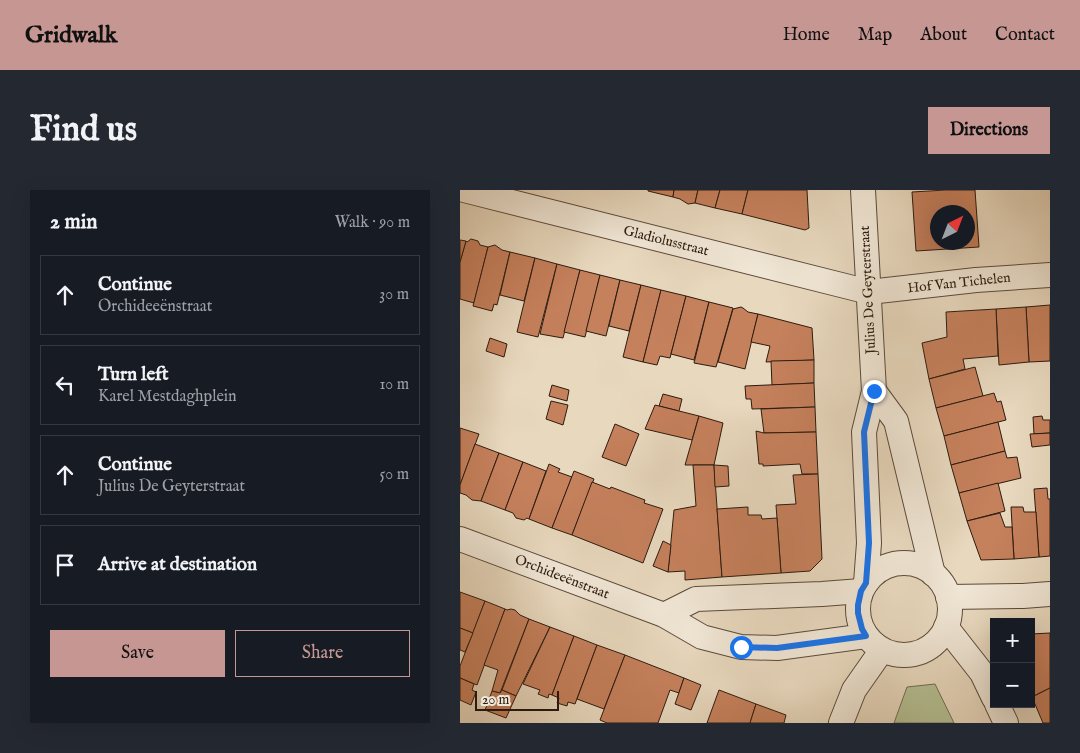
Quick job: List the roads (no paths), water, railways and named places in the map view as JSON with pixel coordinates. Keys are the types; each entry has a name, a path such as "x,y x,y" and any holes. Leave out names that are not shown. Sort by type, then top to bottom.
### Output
{"street":[{"name":"Gladiolusstraat","path":"464,190 869,292"},
{"name":"Julius De Geyterstraat","path":"863,190 874,391 864,432 869,543 863,587"},
{"name":"Hof Van Tichelen","path":"869,292 976,280 1050,275"},
{"path":"874,391 896,421 933,574"},
{"name":"Orchideeënstraat","path":"460,539 664,616 702,637 741,647 777,648 874,643"},
{"path":"902,563 913,564 933,574 943,585 948,597 949,616 946,627 938,639 930,647 911,655 898,655 874,643 862,629 858,613 858,605 863,587 873,575 893,564 902,563"},
{"path":"664,616 696,599 822,594 863,587"},
{"path":"948,597 1050,594"},
{"path":"946,627 982,673 990,690"},
{"path":"841,723 874,643"},
{"path":"999,708 1006,723"}]}
